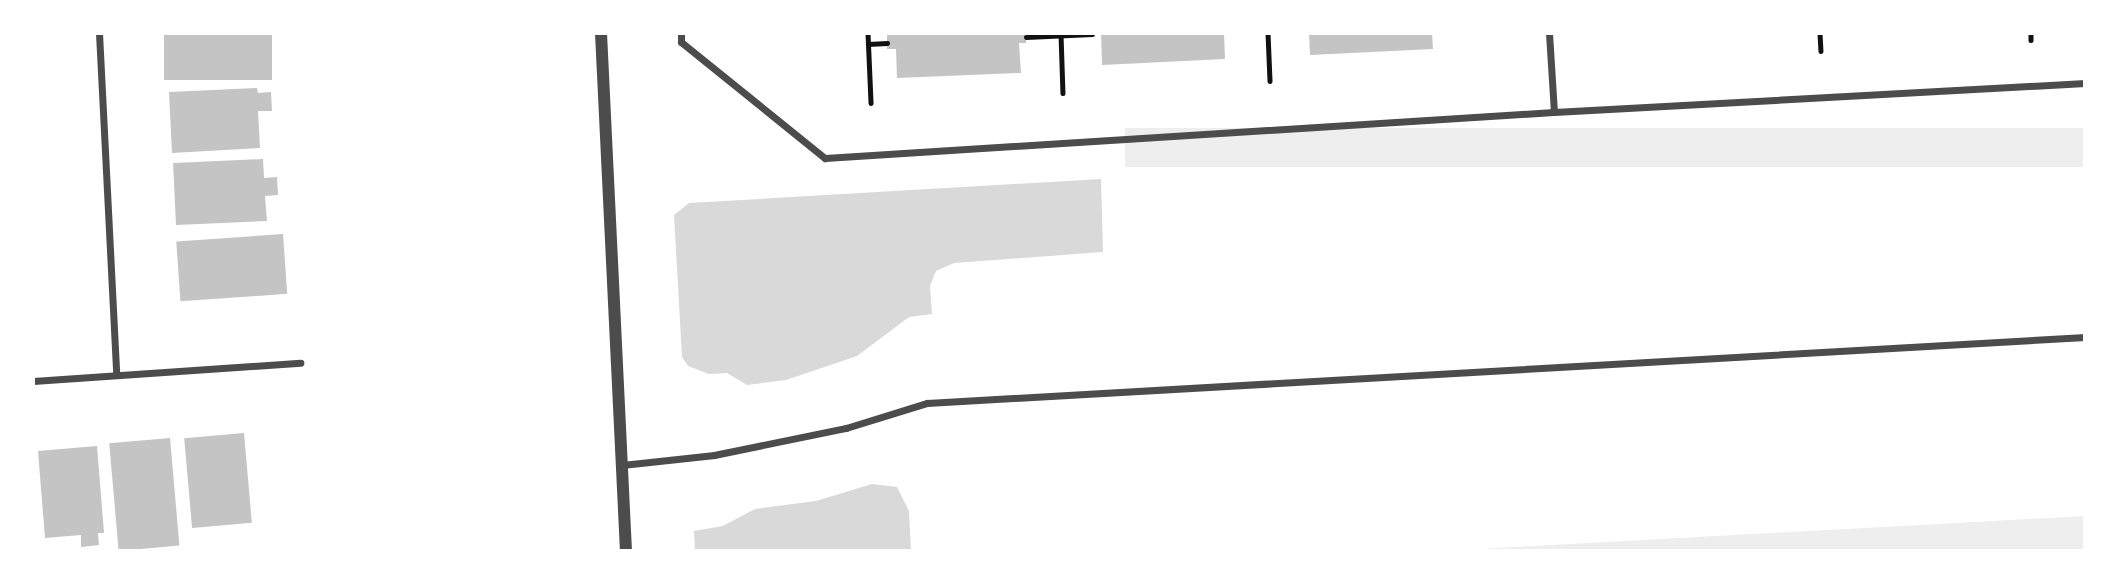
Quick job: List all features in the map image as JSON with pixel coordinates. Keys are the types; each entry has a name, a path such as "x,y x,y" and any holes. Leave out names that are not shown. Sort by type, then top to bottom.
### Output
{"street":[{"path":"99,33 116,374"},
{"path":"601,33 626,551"},
{"path":"681,33 681,42 825,158 1554,112 2085,83"},
{"path":"1549,33 1554,112"},
{"path":"622,465 727,452 846,428 927,403 2085,337"},
{"path":"33,381 300,363"}],"path":[{"path":"868,33 870,103"},
{"path":"1268,33 1270,81"},
{"path":"1820,33 1821,51"},
{"path":"1061,34 1063,93"},
{"path":"1026,37 1092,34"},
{"path":"868,44 887,43"}],"shaded area":[{"path":"1125,128 2085,128 2085,167 1125,167"},
{"path":"1101,179 1103,252 954,263 936,271 930,286 932,314 909,317 857,356 786,380 747,385 727,373 709,374 688,366 682,357 674,215 689,203"},
{"path":"872,484 897,487 909,511 911,551 695,551 694,531 723,526 755,509 816,501"},
{"path":"2085,516 2085,551 1442,551"}],"building":[{"path":"164,33 272,33 272,80 164,80"},
{"path":"887,33 1026,33 1026,43 1019,43 1021,73 897,78 896,49 887,49"},
{"path":"1101,33 1224,33 1225,59 1102,65"},
{"path":"1309,33 1432,33 1433,49 1310,55"},
{"path":"257,88 258,93 271,92 272,111 258,111 260,148 172,153 169,92"},
{"path":"263,159 264,178 277,177 278,195 265,196 267,221 176,225 173,163"},
{"path":"283,234 287,294 180,301 176,241"},
{"path":"244,433 252,523 192,528 184,438"},
{"path":"170,438 179,546 119,551 109,443"},
{"path":"97,446 104,533 98,533 99,545 81,547 81,535 45,538 38,451"}]}
